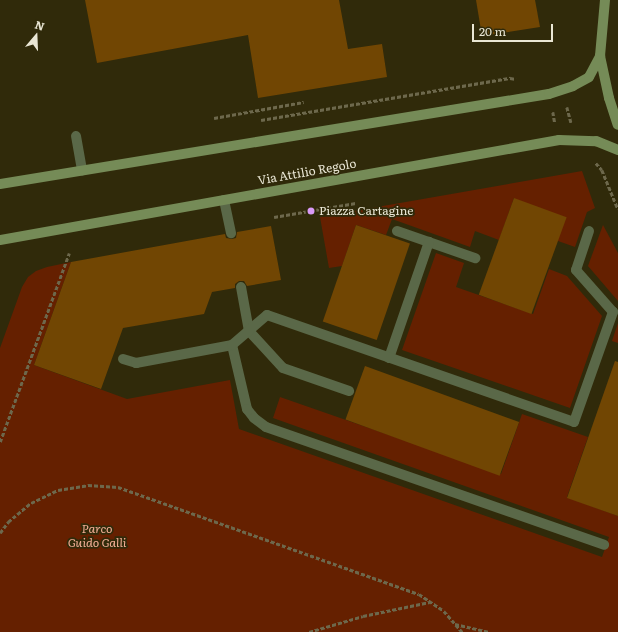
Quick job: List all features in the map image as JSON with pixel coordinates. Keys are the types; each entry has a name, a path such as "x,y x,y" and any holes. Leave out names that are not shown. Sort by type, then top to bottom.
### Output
{"street":[{"path":"605,0 600,56 609,98 618,125"},
{"path":"0,184 549,94 573,86 589,77 600,56"},
{"name":"Via Attilio Regolo","path":"0,240 559,140 596,141 618,150"}],"lane":[{"path":"76,136 82,170"},
{"path":"224,200 231,233"},
{"path":"397,231 475,258"},
{"path":"123,359 136,363 232,345 267,315 574,422 612,312 576,270 589,231"},
{"path":"389,358 430,242"},
{"path":"241,287 249,331 283,368 349,391"},
{"path":"232,345 247,409 254,418 266,427 604,545"}],"path":[{"path":"214,118 304,102"},
{"path":"552,105 555,124"},
{"path":"274,218 356,203"},
{"path":"0,442 69,253"},
{"path":"0,534 8,522 31,503 58,490 88,485 118,487 419,594 444,611 462,632"},
{"path":"309,632 363,616 431,602"},
{"path":"454,624 489,632"}],"green space":[{"path":"582,171 595,208 587,212 575,247 558,241 514,198 499,240 475,231 470,247 392,219 386,235 356,225 342,266 329,268 320,217"},
{"path":"603,225 618,253 618,301 588,266"},
{"path":"436,253 464,263 456,287 533,314 549,269 567,276 602,316 570,408 402,350"},
{"name":"Parco Guido Galli","path":"71,262 34,365 127,399 230,380 239,429 602,557 609,537 273,418 280,397 501,474 522,414 588,437 567,497 618,516 618,632 0,632 0,348 22,287 28,277 36,271 47,267"},
{"path":"618,323 618,343 612,341"}],"building":[{"path":"85,0 339,0 348,49 382,44 387,77 258,98 248,35 97,63"},
{"path":"476,0 535,0 540,27 482,36"},
{"path":"514,198 567,217 531,314 479,295"},
{"path":"356,225 410,244 377,340 323,321"},
{"path":"271,226 281,280 247,286 244,281 239,281 235,284 235,288 212,292 204,314 123,328 101,389 34,365 71,262 225,234 226,238 232,239 236,238 237,232"},
{"path":"615,361 618,362 618,516 567,498"},
{"path":"365,366 519,422 500,476 346,420"}],"place":[{"name":"Piazza Cartagine","path":"311,211"}]}
